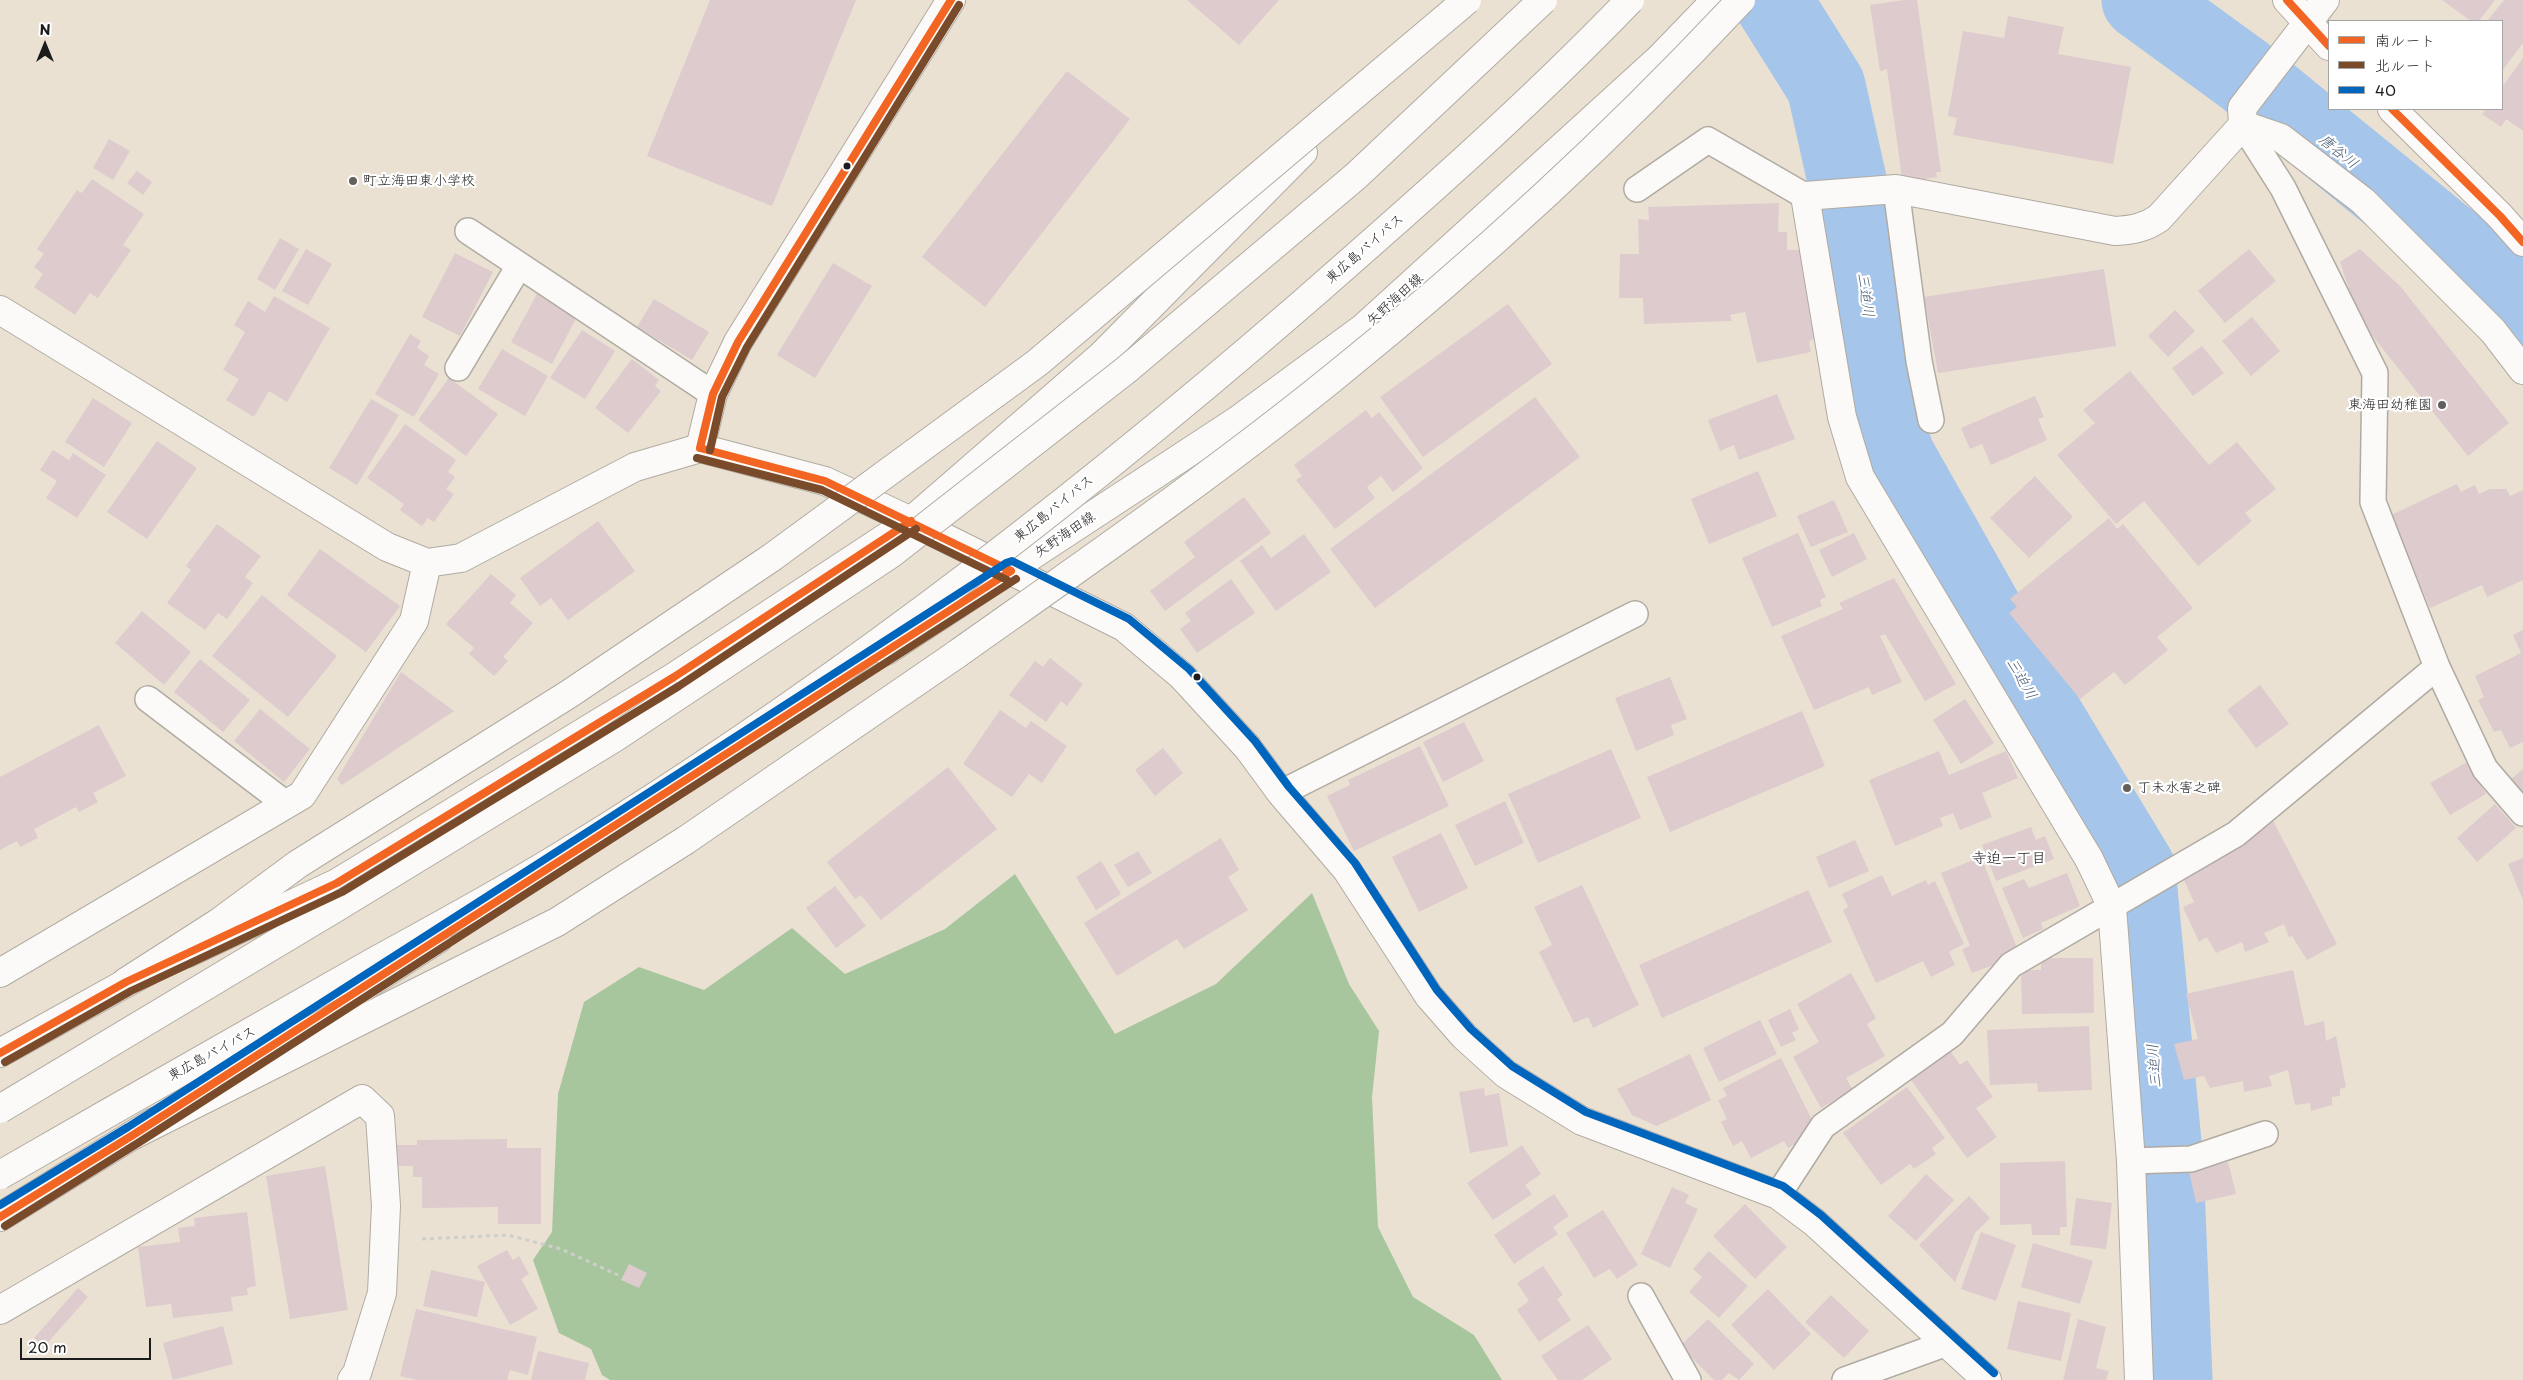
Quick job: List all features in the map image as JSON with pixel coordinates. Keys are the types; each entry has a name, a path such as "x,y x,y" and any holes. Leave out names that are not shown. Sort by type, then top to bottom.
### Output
{"main road":[{"path":"700,448 713,394 738,342 951,0"},
{"path":"126,982 337,883 674,677 911,521 1101,356 1450,0"},
{"path":"0,1053 126,982 218,923 298,864 569,694 771,558 1037,363 1468,0"},
{"path":"0,1109 338,907 605,743 892,553 1126,370 1356,176 1543,0"},
{"name":"東広島バイパス","path":"0,1175 562,856 736,743 878,643 1028,530 1131,448 1262,338 1393,225 1558,75 1630,0"},
{"name":"矢野海田線","path":"0,1216 134,1135 1011,571 1238,420 1363,328 1661,57 1716,0"},
{"path":"134,1135 557,922 686,840 957,654 1171,502 1341,372 1466,266 1589,153 1741,0"},
{"path":"2287,0 2328,45"},
{"path":"2138,1380 2138,1160 2118,903 2089,860 1860,477 1842,417 1812,196 1884,189 2115,231 2147,226 2159,218 2242,117 2276,64 2325,0"},
{"path":"2393,110 2500,216 2523,242"},
{"path":"2242,117 2281,138 2363,201 2493,330 2523,370"},
{"path":"0,310 387,547 427,563 461,558 635,467 700,448 825,481 911,521 1124,627 1182,676 1248,748 1281,793 1347,870 1429,996 1464,1036 1506,1074 1582,1121 1778,1195 1814,1222 1987,1380"},
{"path":"0,973 302,795 414,621 427,563"},
{"path":"0,1310 362,1099 380,1116 386,1206 382,1293 357,1373 352,1380"}],"lane":[{"path":"2242,117 2283,188 2374,373 2373,502 2437,667 2485,769 2523,813"},
{"path":"1637,189 1708,140 1812,196"},
{"path":"1884,189 1930,420"},
{"path":"468,231 713,394"},
{"path":"458,368 519,266"},
{"path":"1281,793 1634,614"},
{"path":"1778,1195 1824,1126 1952,1034 2011,965 2162,879 2236,834 2437,667"},
{"path":"148,699 286,804"},
{"path":"2138,1160 2191,1159 2265,1134"},
{"path":"1641,1296 1688,1380"},
{"path":"1845,1380 1947,1343"}],"path":[{"path":"384,1241 508,1235 561,1249 618,1275"}],"green space":[{"path":"1015,874 1115,1034 1216,984 1312,893 1349,984 1379,1031 1372,1097 1378,1227 1413,1297 1474,1335 1502,1380 610,1380 602,1375 591,1349 559,1333 533,1260 552,1232 558,1094 584,1002 639,967 704,990 792,928 845,974 945,929"}],"building":[{"path":"710,0 856,0 772,206 647,156"},
{"path":"1187,0 1279,0 1239,45"},
{"path":"1917,0 1941,172 1936,172 1937,177 1913,181 1913,177 1902,178 1887,69 1880,71 1870,5"},
{"path":"2442,0 2495,0 2480,20 2470,20"},
{"path":"2504,0 2523,0 2523,43 2503,70 2503,20 2488,20"},
{"path":"2008,16 2064,27 2058,54 2131,67 2113,164 1953,135 1957,118 1948,116 1963,31 2004,38"},
{"path":"2523,58 2523,131 2506,119 2501,127 2482,114 2485,110 2503,110 2503,86"},
{"path":"1067,71 1130,119 985,307 922,257"},
{"path":"109,139 130,151 113,180 93,168"},
{"path":"137,171 152,182 143,195 127,183"},
{"path":"92,179 144,214 123,245 131,250 98,298 90,293 75,315 34,287 43,274 34,267 44,254 37,249 77,190 82,193"},
{"path":"1779,203 1778,232 1787,232 1787,250 1801,250 1817,338 1809,341 1811,352 1757,363 1745,312 1730,315 1732,321 1644,324 1643,298 1619,298 1620,254 1639,254 1638,219 1649,220 1648,207"},
{"path":"280,238 299,249 275,290 257,279"},
{"path":"306,249 332,264 308,305 282,291"},
{"path":"2249,249 2276,281 2225,323 2198,291"},
{"path":"2360,249 2400,286 2509,423 2468,456 2359,319 2340,262"},
{"path":"455,253 493,272 460,336 422,317"},
{"path":"833,263 872,286 815,378 777,355"},
{"path":"2104,269 2116,346 1938,373 1924,297"},
{"path":"538,292 579,313 552,364 511,342"},
{"path":"274,296 330,328 287,402 269,391 254,417 226,400 239,379 223,370 245,332 234,325 248,301 265,312"},
{"path":"654,299 709,332 692,360 637,327"},
{"path":"1508,304 1552,364 1423,457 1380,397"},
{"path":"2175,310 2195,331 2168,357 2148,336"},
{"path":"2252,317 2280,351 2251,376 2222,341"},
{"path":"582,330 615,351 585,399 550,378"},
{"path":"410,334 421,341 417,348 429,356 424,365 439,374 414,417 375,394"},
{"path":"2202,346 2224,373 2193,396 2172,368"},
{"path":"502,349 548,376 525,416 478,389"},
{"path":"632,359 659,380 655,386 661,391 628,433 595,408"},
{"path":"2130,371 2209,465 2237,442 2276,489 2245,513 2252,521 2198,566 2144,501 2116,524 2057,455 2095,423 2083,410"},
{"path":"449,378 498,414 466,456 418,420"},
{"path":"1777,394 1795,439 1739,460 1734,445 1720,451 1708,420"},
{"path":"2035,396 2044,417 2038,419 2047,440 1991,465 1982,444 1970,449 1961,428"},
{"path":"1535,397 1580,457 1375,608 1330,549"},
{"path":"93,398 132,423 104,467 65,442"},
{"path":"371,399 399,415 357,485 329,468"},
{"path":"1366,410 1372,418 1379,412 1423,468 1393,492 1381,476 1367,487 1375,498 1335,529 1296,480 1302,476 1294,465"},
{"path":"405,424 456,460 448,472 455,477 446,489 454,494 434,522 428,518 422,526 400,510 404,504 367,478"},
{"path":"157,441 197,468 147,539 107,512"},
{"path":"53,450 69,460 73,453 106,475 77,518 46,498 57,481 40,470"},
{"path":"1758,471 1777,516 1709,544 1691,499"},
{"path":"2035,476 2073,517 2029,558 1990,518"},
{"path":"2457,484 2461,492 2475,485 2479,494 2490,489 2506,489 2510,496 2523,490 2523,580 2487,597 2482,585 2430,608 2391,515"},
{"path":"1244,497 1271,533 1165,611 1150,591 1195,557 1184,542"},
{"path":"1834,500 1848,532 1811,547 1797,516"},
{"path":"2109,518 2117,529 2123,524 2193,608 2157,637 2168,650 2125,685 2114,672 2080,699 2009,613 2017,607 2010,599"},
{"path":"598,521 635,571 568,620 551,598 540,606 520,578"},
{"path":"217,524 261,556 245,577 253,583 227,619 218,613 205,630 167,603 191,570 186,566"},
{"path":"1798,533 1826,597 1820,600 1822,606 1772,627 1742,558"},
{"path":"1854,533 1867,559 1832,577 1819,550"},
{"path":"1304,534 1331,572 1276,611 1240,561 1262,545 1271,558"},
{"path":"320,549 400,606 366,652 287,595"},
{"path":"491,574 516,595 510,603 533,623 503,657 508,661 494,676 469,654 474,648 446,624"},
{"path":"1894,578 1956,684 1925,701 1885,634 1880,636 1902,682 1872,695 1869,687 1814,710 1781,636 1843,609 1839,603"},
{"path":"1231,579 1255,613 1197,653 1180,629 1191,621 1185,613"},
{"path":"262,595 337,656 288,717 212,656"},
{"path":"142,611 191,652 164,685 115,643"},
{"path":"2523,630 2523,742 2510,748 2501,730 2494,732 2478,700 2484,697 2475,676 2521,653 2513,635"},
{"path":"1050,658 1083,684 1067,706 1061,701 1046,722 1009,695 1035,661 1043,667"},
{"path":"200,659 250,700 223,732 174,692"},
{"path":"401,672 454,711 342,785 337,779"},
{"path":"1670,677 1687,719 1671,725 1674,735 1636,751 1615,698"},
{"path":"2260,685 2289,724 2256,748 2227,710"},
{"path":"1965,699 1994,743 1961,764 1933,720"},
{"path":"260,709 310,749 284,782 234,741"},
{"path":"1000,710 1026,728 1031,721 1067,746 1042,783 1029,774 1012,797 963,764"},
{"path":"1802,711 1825,766 1670,832 1647,777"},
{"path":"1464,722 1484,761 1443,782 1423,742"},
{"path":"99,725 126,776 93,793 98,802 79,812 76,807 34,829 38,838 20,847 17,841 0,850 0,777"},
{"path":"1420,746 1449,806 1354,851 1327,796 1350,785 1348,780"},
{"path":"1163,748 1183,773 1155,796 1135,770"},
{"path":"1611,749 1641,818 1538,863 1508,794"},
{"path":"1939,751 1949,775 2006,751 2018,778 1982,793 1992,817 1960,830 1953,813 1940,818 1943,826 1895,846 1869,780"},
{"path":"2467,762 2486,794 2450,815 2430,783"},
{"path":"948,767 997,829 881,920 861,895 855,899 827,862"},
{"path":"2523,769 2523,806 2504,785"},
{"path":"1505,801 1524,843 1475,866 1455,825"},
{"path":"2495,804 2516,828 2477,862 2457,838"},
{"path":"2270,815 2337,944 2307,960 2292,936 2289,937 2284,924 2264,933 2269,942 2245,952 2242,942 2216,953 2207,937 2199,942 2183,907 2194,902 2184,880"},
{"path":"2031,827 2036,840 2045,836 2054,859 1996,881 1982,845"},
{"path":"1441,833 1468,888 1419,912 1392,857"},
{"path":"1221,838 1239,870 1228,877 1248,910 1184,949 1177,939 1117,976 1084,923"},
{"path":"1855,840 1869,871 1829,888 1816,857"},
{"path":"1138,851 1152,873 1128,887 1114,865"},
{"path":"1981,857 2020,955 1972,973 1962,949 1970,946 1941,873"},
{"path":"2523,858 2523,900 2508,864"},
{"path":"1101,861 1121,894 1096,910 1076,877"},
{"path":"2067,873 2080,906 2041,923 2043,929 2023,938 2002,888 2024,879 2029,888"},
{"path":"1882,875 1892,896 1926,880 1928,885 1935,881 1964,944 1949,952 1955,965 1931,977 1923,961 1876,983 1843,910 1848,907 1842,894"},
{"path":"1582,885 1639,1005 1593,1028 1588,1017 1574,1023 1539,952 1552,945 1534,907"},
{"path":"835,886 866,926 836,948 806,908"},
{"path":"1808,890 1832,942 1662,1018 1639,965"},
{"path":"2041,958 2093,958 2094,1013 2022,1014 2021,970 2041,970"},
{"path":"2293,970 2305,1026 2324,1021 2326,1041 2336,1036 2346,1087 2340,1089 2340,1096 2332,1097 2332,1105 2311,1111 2310,1103 2295,1105 2288,1070 2269,1076 2272,1086 2244,1092 2243,1081 2210,1088 2204,1076 2184,1080 2174,1044 2198,1039 2186,994"},
{"path":"1851,973 1876,1018 1867,1024 1885,1056 1846,1078 1853,1090 1821,1108 1793,1057 1819,1042 1797,1004"},
{"path":"1790,1009 1799,1029 1792,1033 1796,1040 1781,1047 1768,1020"},
{"path":"1760,1020 1777,1054 1719,1082 1703,1048"},
{"path":"2089,1026 2092,1090 2038,1092 2037,1083 1990,1085 1987,1030"},
{"path":"1949,1049 1960,1065 1967,1060 1993,1097 1976,1108 1997,1137 1967,1158 1909,1077"},
{"path":"1690,1054 1711,1100 1657,1126 1632,1115 1617,1089"},
{"path":"1781,1058 1814,1124 1807,1127 1811,1135 1788,1148 1784,1141 1751,1158 1742,1141 1733,1146 1721,1122 1727,1119 1718,1100 1727,1096 1723,1088"},
{"path":"1907,1087 1945,1138 1932,1148 1936,1154 1914,1169 1910,1164 1881,1185 1843,1133"},
{"path":"1484,1088 1485,1096 1499,1093 1508,1146 1470,1153 1459,1092"},
{"path":"507,1139 507,1148 541,1148 541,1224 498,1224 498,1207 422,1208 422,1177 413,1177 413,1166 394,1166 393,1145 417,1145 417,1140"},
{"path":"1522,1145 1541,1174 1525,1185 1532,1194 1493,1220 1467,1183"},
{"path":"2065,1161 2067,1227 2060,1227 2060,1235 2032,1235 2031,1224 2000,1225 2000,1163"},
{"path":"2228,1162 2236,1194 2196,1203 2189,1171"},
{"path":"325,1166 348,1310 290,1319 266,1176"},
{"path":"1926,1174 1954,1200 1916,1241 1888,1216"},
{"path":"1672,1187 1689,1195 1685,1203 1698,1209 1670,1268 1641,1254"},
{"path":"1554,1194 1569,1216 1553,1227 1558,1234 1514,1264 1494,1235"},
{"path":"1969,1196 1990,1218 1975,1233 1955,1282 1919,1245"},
{"path":"2076,1198 2112,1203 2106,1249 2070,1245"},
{"path":"1745,1204 1787,1247 1755,1279 1713,1236"},
{"path":"1603,1210 1638,1265 1617,1279 1610,1269 1594,1278 1566,1233"},
{"path":"247,1212 256,1286 247,1288 248,1295 231,1297 233,1311 173,1318 171,1304 146,1307 138,1247 180,1242 178,1228 195,1226 194,1218"},
{"path":"1981,1232 2016,1245 1996,1301 1961,1289"},
{"path":"2033,1243 2093,1261 2080,1304 2021,1287"},
{"path":"507,1250 513,1260 519,1256 529,1274 521,1279 538,1309 510,1325 477,1266"},
{"path":"1709,1251 1748,1286 1719,1318 1689,1292 1702,1277 1693,1269"},
{"path":"629,1264 647,1273 639,1288 621,1280"},
{"path":"1543,1266 1563,1295 1557,1299 1571,1320 1539,1342 1517,1310 1529,1301 1517,1283"},
{"path":"431,1270 485,1282 477,1317 423,1306"},
{"path":"78,1288 88,1297 44,1347 34,1338"},
{"path":"1768,1289 1811,1334 1774,1370 1731,1325"},
{"path":"1831,1295 1869,1331 1844,1358 1805,1322"},
{"path":"2018,1301 2071,1313 2061,1361 2007,1349"},
{"path":"416,1309 537,1337 528,1375 510,1370 507,1380 417,1380 400,1376"},
{"path":"1708,1319 1754,1364 1739,1380 1729,1373 1722,1380 1714,1380 1680,1346"},
{"path":"2078,1319 2106,1327 2096,1368 2109,1371 2106,1380 2063,1380"},
{"path":"1588,1325 1612,1359 1582,1380 1558,1380 1541,1356"},
{"path":"223,1326 233,1364 173,1380 163,1343"},
{"path":"538,1351 589,1363 585,1380 531,1380"}],"waterway":[{"name":"三迫川","path":"1772,0 1826,86 1853,207 1881,415 1896,457 2023,682 2136,869 2164,1164 2173,1380"},
{"name":"唐谷川","path":"2141,0 2244,75 2476,264 2523,316"}],"transit line":[{"name":"南ルート","path":"700,448 713,394 738,342 951,0"},
{"name":"南ルート","path":"2287,0 2328,45"},
{"name":"北ルート","path":"710,450 722,397 747,347 959,5"},
{"name":"南ルート","path":"2393,110 2500,216 2523,242"},
{"name":"南ルート","path":"700,448 825,481 1011,571"},
{"name":"北ルート","path":"697,458 822,490 1007,580"},
{"name":"南ルート","path":"0,1053 126,982 337,883 674,677 911,521"},
{"name":"北ルート","path":"5,1062 131,991 342,892 679,686 916,529"},
{"name":"40","path":"0,1205 128,1127 1006,563 1012,561 1129,619 1189,669 1255,741 1289,787 1355,863 1437,990 1471,1029 1512,1066 1586,1112 1783,1186 1821,1215 1994,1373"},
{"name":"南ルート","path":"0,1217 133,1135 1011,571"},
{"name":"北ルート","path":"5,1226 138,1143 1016,579"}],"place":[{"name":"町立海田東小学校","path":"353,181"},
{"name":"東海田幼稚園","path":"2442,405"},
{"name":"丁未水害之碑","path":"2127,788"}],"district":[{"name":"寺迫一丁目","path":"2009,859"}]}
